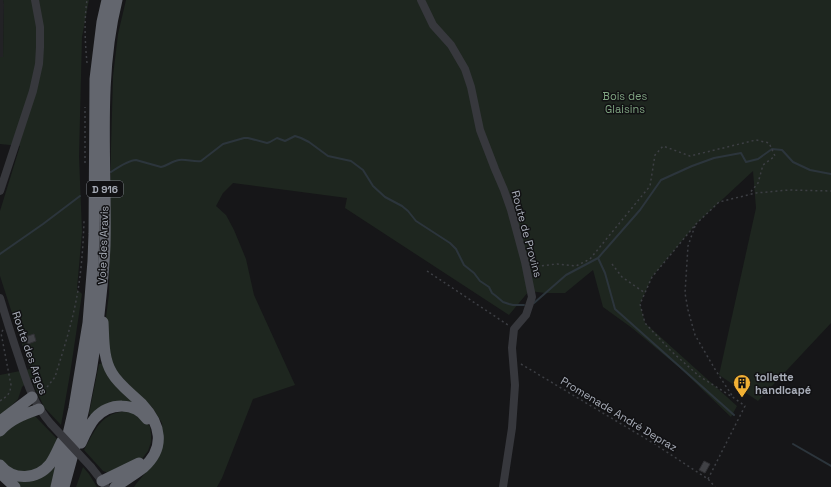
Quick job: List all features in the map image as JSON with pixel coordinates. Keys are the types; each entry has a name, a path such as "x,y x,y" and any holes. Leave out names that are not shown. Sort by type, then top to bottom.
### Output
{"highway":[{"name":"Voie des Aravis","path":"56,487 74,408 88,323 94,234 96,80 102,22 107,0"},
{"name":"Voie des Aravis","path":"64,487 87,392 101,300 104,246 106,78 109,48 117,0"},
{"path":"101,300 105,350 109,368 119,382 152,416 158,428 159,435 155,451 147,464 114,487"},
{"path":"0,422 32,397"},
{"path":"69,471 87,430 99,415 114,406 125,406 137,410 147,419 152,431 153,439 148,452 139,463 104,484"},
{"path":"0,431 15,419 39,408"},
{"path":"0,465 9,473 21,477 35,475 46,468 51,463 58,450 74,408"},
{"path":"0,473 15,487"}],"street":[{"path":"0,191 33,91 39,64 40,27 35,0"},
{"name":"Route de Provins","path":"421,0 433,25 451,46 465,69 471,87 480,130 504,190 527,268 532,297 526,315 514,329"},
{"name":"Route des Argos","path":"0,298 32,397 51,424 91,466 104,484"},
{"path":"503,487 512,428 515,386 512,348 514,329"}],"path":[{"path":"87,0 85,38 87,65"},
{"path":"85,106 85,162"},
{"path":"527,268 557,264 576,266 590,259 650,186 655,155 663,146 690,156 756,140 769,143 775,156 764,165 758,183 748,195"},
{"path":"708,479 745,406 699,376 671,351 645,323 640,304 652,277 696,224 719,202 756,193 789,190 831,191"},
{"path":"32,397 52,382 60,360 75,307 82,260 84,217"},
{"path":"696,224 688,246 685,293 688,310 695,335 734,398"},
{"path":"612,264 622,277 645,293"},
{"path":"427,270 514,329"},
{"path":"0,401 7,396 11,389 1,342 1,333 8,324"},
{"name":"Promenade André Depraz","path":"513,359 653,443 708,479 715,487"}],"shaded area":[{"path":"0,0 3,0 4,4 3,57 0,57"}],"green space":[{"path":"3,0 89,0 82,37 79,156 82,232 77,289 82,294 61,425 44,407 31,379 22,387 18,399 0,417 0,375 30,369 0,276 0,211 20,146 0,144 0,57 3,57"},
{"name":"Bois des Glaisins","path":"126,0 831,0 831,323 758,401 719,375 756,208 753,171 696,224 652,277 640,304 645,323 737,406 731,417 681,369 632,328 603,307 593,270 565,293 529,291 509,315 345,208 347,198 233,183 223,193 216,206 226,215 234,230 246,259 254,295 295,385 253,399 222,478 217,487 134,487 156,460 163,444 162,423 152,407 143,400 117,372 108,358 106,317 109,294 113,76 118,34"},
{"path":"103,363 135,405 93,417 89,414 99,364"},
{"path":"124,411 135,413 144,418 150,427 151,442 148,451 141,460 109,473 103,471 84,450 99,424 109,416"},
{"path":"35,416 60,442 56,453 30,475 6,467 0,459 0,436 9,425"},
{"path":"58,464 54,487 20,487 15,483 15,479 33,478 48,473"},
{"path":"83,467 89,474 97,487 76,487"}],"building":[{"path":"34,334 36,341 28,344 25,337"},
{"path":"704,461 710,464 705,473 699,470"}],"waterway":[{"path":"111,172 133,160 161,167 179,160 201,161 223,144 244,138 267,143 277,138 285,141 295,136 309,142 328,156 351,161 363,170 373,186 385,197 402,206 416,221 450,243 456,249 464,265 474,273 480,281 489,287 492,293 503,302 513,305 524,305"},
{"path":"534,303 566,275 598,258 640,210 661,180 692,166 714,158 741,153 746,162 758,159 772,149 782,150 793,162 810,170 831,174"},
{"path":"0,254 80,196"},
{"path":"598,258 605,273 615,309 734,415"},
{"path":"793,444 831,466"}],"place":[{"name":"toilette handicapé","path":"742,398"}]}
